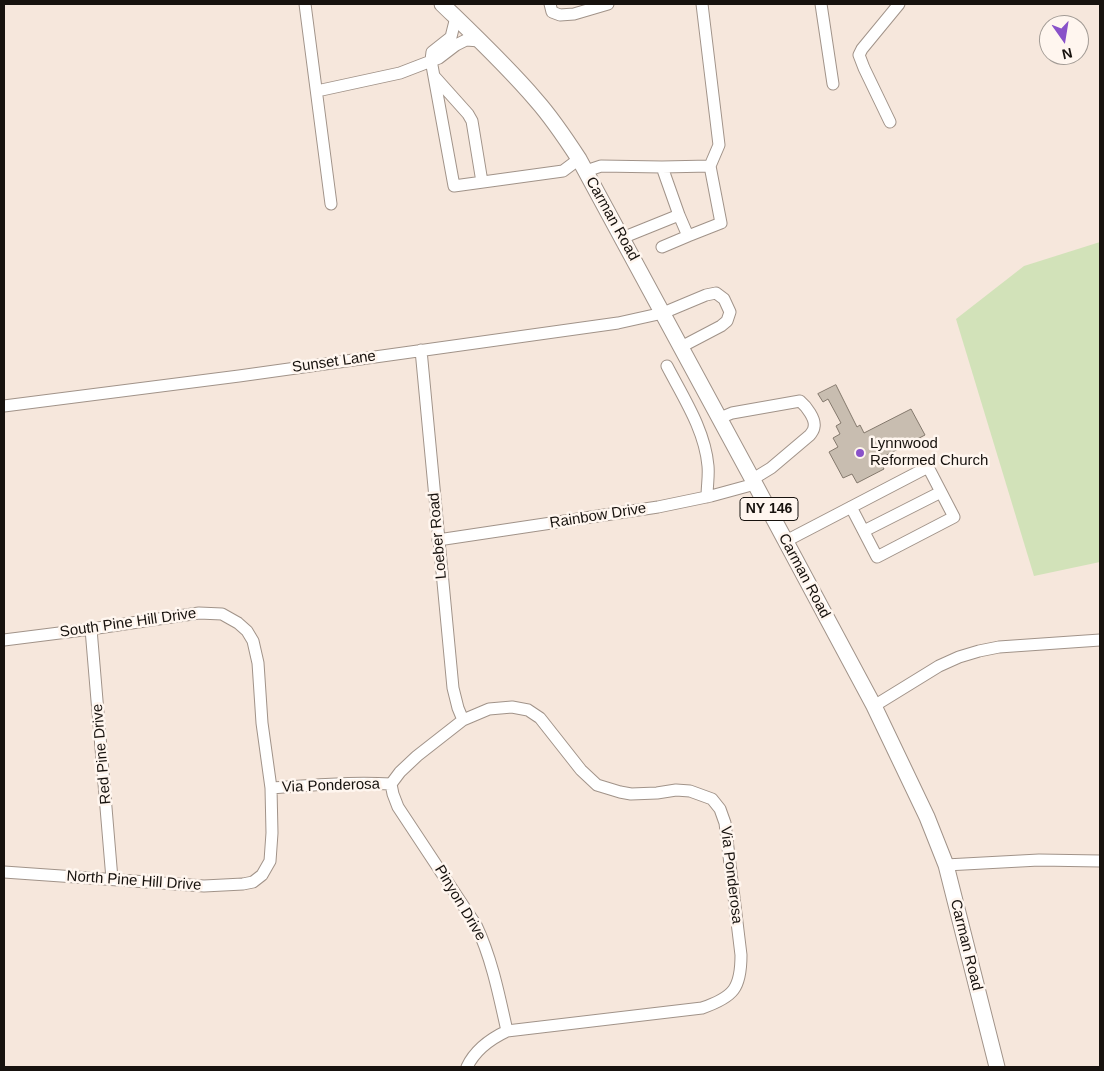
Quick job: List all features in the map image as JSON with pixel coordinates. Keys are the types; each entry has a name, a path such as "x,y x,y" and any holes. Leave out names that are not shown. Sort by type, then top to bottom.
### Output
{"main road":[{"name":"Carman Road","path":"442,4 536,100 560,130 582,165 874,706 927,817 946,865 997,1067"}],"street":[{"path":"305,4 331,204"},
{"path":"550,4 552,12 560,16 608,4"},
{"path":"662,247 721,223 710,166 719,145 702,4"},
{"path":"821,4 833,84"},
{"path":"890,122 859,55 899,4"},
{"path":"456,18 451,37 432,52 431,60 454,186 563,171 582,165 710,166"},
{"path":"316,91 400,73 438,58 466,40 480,41"},
{"path":"434,76 472,121 482,182"},
{"path":"662,167 688,236"},
{"path":"622,238 679,215"},
{"name":"Sunset Lane","path":"4,406 239,376 618,323 663,313 706,295 716,293 724,299 730,312 728,321 681,347"},
{"name":"Loeber Road","path":"421,350 453,688 463,720"},
{"path":"667,366 691,412 704,445 708,466 707,496"},
{"name":"Rainbow Drive","path":"438,540 658,507 707,496 754,481 810,435 815,424 807,406 800,401 732,413 720,418"},
{"path":"786,541 851,507 928,467 954,517 877,557 851,507"},
{"path":"864,531 941,492"},
{"name":"South Pine Hill Drive","path":"4,640 199,613 222,614 247,630 253,641 258,663 262,723 271,788"},
{"name":"Red Pine Drive","path":"92,629 112,879"},
{"path":"874,706 939,666 959,656 998,647 1100,640"},
{"name":"Via Ponderosa","path":"271,788 345,783 391,784 400,772 417,756 463,720 489,709 512,706 528,710 540,718 581,770 597,785 631,794 676,790 690,791 712,799 720,809 725,823 741,955 741,971 738,983 730,993 716,1003 702,1008 507,1031 494,1037 480,1048 467,1067"},
{"name":"Pinyon Drive","path":"391,784 398,807 472,918 484,941 493,968 507,1031"},
{"name":"North Pine Hill Drive","path":"4,872 204,886 253,882 262,875 270,862 272,833 271,788"},
{"path":"946,865 1038,860 1100,861"}],"green space":[{"path":"1100,242 1100,562 1034,576 956,319 1024,266"}],"building":[{"path":"836,385 857,427 860,425 864,433 911,409 925,435 879,459 884,469 857,483 852,474 843,478 829,452 838,447 833,438 840,434 836,426 841,423 828,399 823,402 818,394"}],"place":[{"name":"Lynnwood Reformed Church","path":"860,453"}]}
